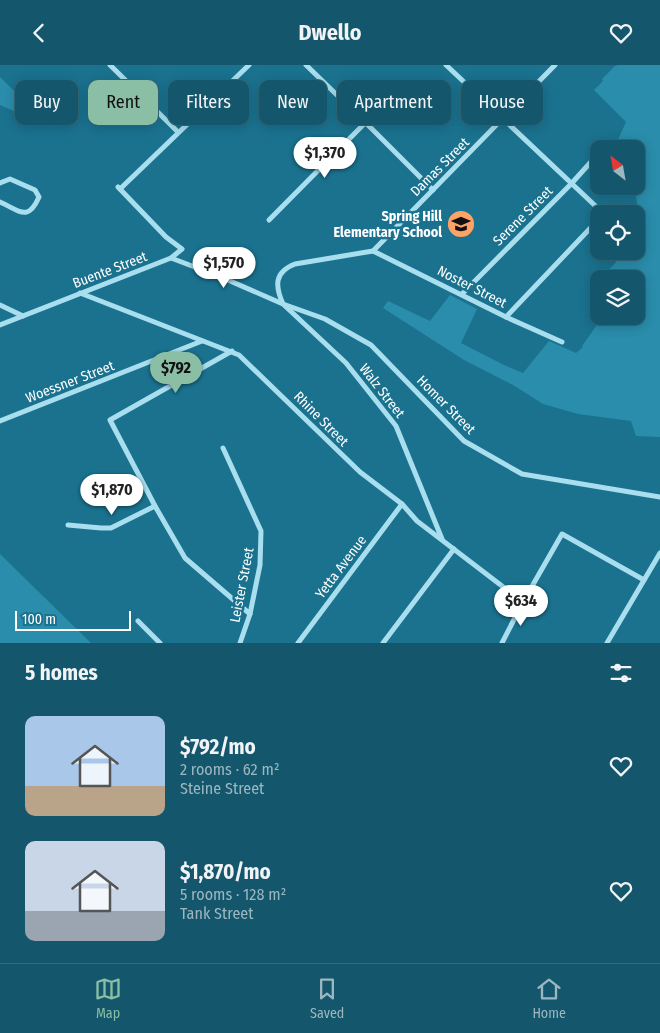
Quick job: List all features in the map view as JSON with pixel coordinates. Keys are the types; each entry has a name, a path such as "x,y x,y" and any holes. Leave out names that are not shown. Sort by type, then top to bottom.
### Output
{"street":[{"path":"110,65 178,132"},
{"path":"249,65 119,188 166,237 182,249 171,258 221,277 283,305"},
{"path":"306,65 337,95"},
{"path":"446,65 462,80"},
{"name":"Damas Street","path":"541,80 555,65"},
{"path":"269,220 363,125"},
{"path":"367,125 433,191"},
{"name":"Damas Street","path":"373,251 497,125"},
{"path":"509,125 594,205"},
{"name":"Serene Street","path":"462,294 590,163"},
{"path":"0,183 10,179 35,190 38,197 34,208 27,212 0,202"},
{"path":"506,317 590,228"},
{"path":"283,305 276,283 286,267 373,251"},
{"name":"Noster Street","path":"373,251 506,317 562,342"},
{"name":"Buente Street","path":"0,325 171,258"},
{"name":"Rhine Street","path":"80,293 232,351 246,361 348,461 402,504 417,521 522,602"},
{"path":"0,305 23,316"},
{"name":"Homer Street","path":"283,305 325,319 371,345 464,441 522,474 660,497"},
{"name":"Walz Street","path":"283,305 346,363 396,425 443,541"},
{"name":"Woessner Street","path":"0,421 203,341"},
{"path":"232,351 110,420 155,506 185,558 250,614"},
{"name":"Leister Street","path":"223,448 261,531 260,565 250,614 240,643"},
{"name":"Yetta Avenue","path":"298,643 402,504"},
{"path":"68,525 101,529 112,528 155,506"},
{"path":"502,643 522,602 562,534 644,580"},
{"path":"383,643 454,549"},
{"path":"607,643 660,553"},
{"path":"138,621 160,643"}],"shaded area":[{"path":"660,65 660,437 636,436 631,421 578,414 543,404 513,385 464,360 383,308 388,301 430,321 450,295 477,309 461,343 523,373 549,341 576,353 583,347 597,325 645,325 645,270 609,270 617,260 645,260 645,205 637,205 636,195 645,195 645,140 618,140 626,122 594,90 615,66"},
{"path":"0,77 15,92 15,111 0,105"},
{"path":"0,554 91,643 0,643"}],"place":[{"name":"Spring Hill Elementary School","path":"461,224"}]}
